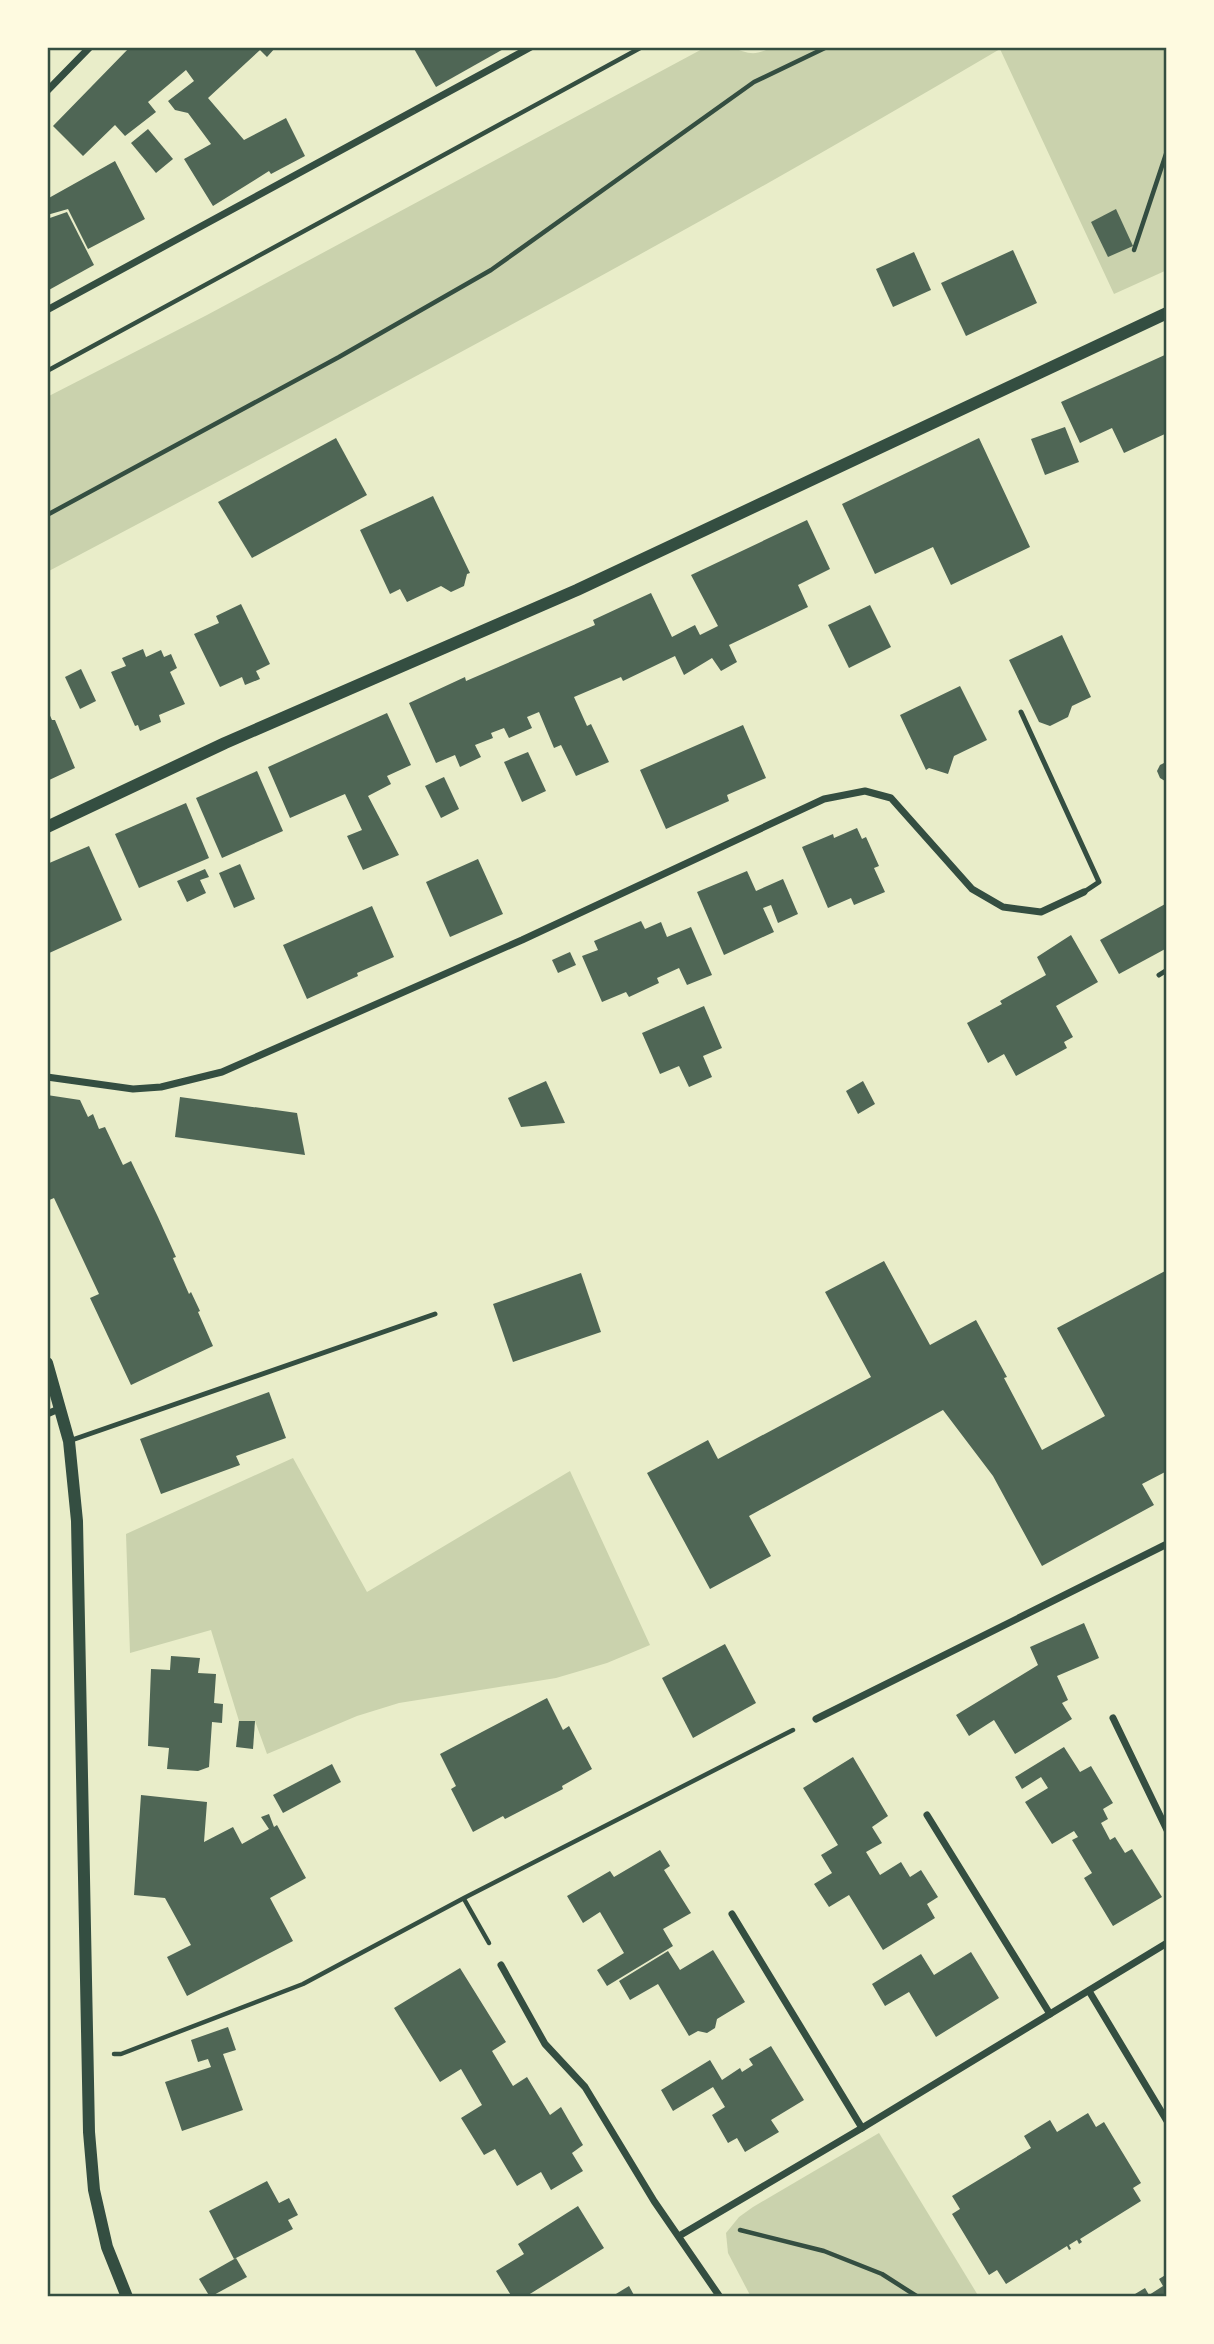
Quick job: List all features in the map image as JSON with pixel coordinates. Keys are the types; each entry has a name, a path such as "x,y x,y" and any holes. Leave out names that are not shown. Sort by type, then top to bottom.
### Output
{"street":[{"path":"47,91 90,47"},
{"path":"47,310 531,47"},
{"path":"47,827 225,743 577,590 1167,313"},
{"path":"47,1077 133,1089 160,1087 222,1072 522,940 824,799 865,790 891,798 972,889 1003,907 1041,912 1084,892"},
{"path":"47,1363 69,1441 78,1521 89,2132 94,2190 107,2247 127,2297"},
{"path":"47,1414 61,1408"},
{"path":"816,1719 1167,1544"},
{"path":"1114,1718 1167,1830"},
{"path":"927,1815 1050,2014"},
{"path":"732,1914 862,2128"},
{"path":"679,2236 1167,1942"},
{"path":"501,1965 545,2044 585,2087 654,2201 720,2297"},
{"path":"1089,1991 1167,2121"}],"lane":[{"path":"1021,712 1099,882 1084,892"},
{"path":"1159,975 1167,970"},
{"path":"69,1441 435,1314"}],"path":[{"path":"47,371 642,47"},
{"path":"47,515 327,363 491,270 754,82 827,47"},
{"path":"1135,250 1167,151"},
{"path":"89,2054 121,2054 303,1984 464,1898 816,1719"},
{"path":"464,1898 491,1945"},
{"path":"706,2221 824,2251 882,2274 918,2297"}],"green space":[{"path":"706,47 729,47 755,53 772,47 1167,47 1167,270 1114,294 1000,49 646,251 47,572 47,397 207,315"},
{"path":"293,1458 367,1592 570,1471 650,1645 607,1663 556,1678 399,1703 357,1716 267,1754 255,1721 239,1721 211,1630 130,1653 126,1534"},
{"path":"879,2133 979,2297 751,2297 728,2253 726,2233 739,2217 753,2207"}],"building":[{"path":"130,47 276,47 267,57 260,50 208,98 244,140 286,118 305,156 271,174 269,171 213,206 184,159 211,144 188,113 175,110 168,101 194,81 186,70 148,102 156,112 125,136 115,125 83,156 53,126"},
{"path":"413,47 507,47 436,87"},
{"path":"148,129 173,159 156,173 131,143"},
{"path":"115,161 145,219 88,249 68,209 47,215 47,199"},
{"path":"1116,209 1133,246 1108,257 1091,222"},
{"path":"67,212 94,265 47,291 47,219"},
{"path":"1013,250 1037,303 966,336 941,283"},
{"path":"914,252 931,290 893,307 876,269"},
{"path":"1167,354 1167,433 1124,453 1112,428 1080,443 1061,402"},
{"path":"1065,427 1079,462 1045,475 1031,439"},
{"path":"336,438 367,495 252,558 218,502"},
{"path":"979,438 1030,547 951,585 933,547 875,574 842,504"},
{"path":"433,496 470,573 467,574 464,586 451,592 441,586 407,602 400,589 390,594 360,530"},
{"path":"807,520 830,569 798,585 808,607 729,645 737,662 721,671 712,658 684,675 675,656 623,681 621,677 574,697 587,726 591,724 609,762 576,776 561,745 554,748 539,712 527,717 532,728 509,738 504,728 491,733 493,738 475,745 481,757 460,767 455,755 436,763 409,703 465,677 466,681 595,625 593,620 651,593 672,637 695,625 700,635 718,626 691,575"},
{"path":"241,604 270,664 256,671 260,679 245,685 242,677 220,687 194,634 219,623 216,616"},
{"path":"870,605 891,647 849,668 828,625"},
{"path":"1062,635 1091,697 1072,706 1068,717 1050,726 1039,722 1009,660"},
{"path":"143,649 146,657 161,650 164,657 171,654 177,668 170,672 185,704 159,715 161,722 140,731 138,725 135,726 111,672 126,666 122,658"},
{"path":"81,669 96,701 80,709 65,677"},
{"path":"960,686 987,740 954,756 948,774 929,768 926,770 900,715"},
{"path":"47,709 52,720 55,720 75,768 47,781"},
{"path":"387,713 411,765 387,776 391,784 368,796 399,855 363,870 347,836 362,830 345,794 290,818 268,767"},
{"path":"743,725 766,778 727,795 729,801 666,829 640,770"},
{"path":"528,752 546,791 522,802 504,762"},
{"path":"1164,763 1167,764 1165,781 1157,771"},
{"path":"257,771 283,831 222,858 196,798"},
{"path":"444,777 459,809 441,818 425,786"},
{"path":"186,803 209,858 139,888 115,834"},
{"path":"857,828 862,839 866,837 879,866 874,868 885,892 854,905 851,898 828,908 802,847 833,834 834,838"},
{"path":"89,846 122,920 47,954 47,864"},
{"path":"478,859 503,914 450,937 426,882"},
{"path":"240,864 255,899 234,908 219,873"},
{"path":"205,869 209,877 200,880 206,893 187,902 177,881"},
{"path":"747,871 756,891 783,879 798,914 778,923 771,905 763,908 774,932 724,955 697,892"},
{"path":"1167,903 1167,948 1119,974 1100,940"},
{"path":"372,906 394,957 307,999 283,945"},
{"path":"641,921 645,929 661,922 667,937 691,927 712,975 687,985 679,968 657,978 659,983 629,997 626,992 602,1002 582,956 598,950 594,941"},
{"path":"1071,935 1098,982 1056,1006 1073,1037 1064,1042 1067,1048 1016,1076 1004,1054 988,1063 967,1023 1046,975 1037,957"},
{"path":"570,952 576,965 558,973 552,960"},
{"path":"704,1006 722,1048 703,1056 712,1077 689,1087 679,1066 660,1074 642,1033"},
{"path":"546,1081 565,1123 521,1127 508,1098"},
{"path":"863,1081 875,1104 858,1114 846,1091"},
{"path":"47,1095 80,1100 88,1117 93,1114 99,1129 105,1127 123,1165 131,1161 176,1257 173,1258 189,1294 191,1292 200,1311 198,1312 213,1346 131,1385 90,1298 99,1294 54,1198 47,1201"},
{"path":"180,1097 297,1113 305,1155 175,1137"},
{"path":"884,1261 930,1345 976,1320 1042,1450 1105,1416 1057,1328 1167,1270 1167,1471 1142,1484 1154,1505 1042,1566 993,1476 943,1410 749,1516 771,1556 710,1589 647,1473 708,1440 718,1459 871,1377 825,1292"},
{"path":"581,1273 601,1332 513,1362 493,1304"},
{"path":"269,1392 286,1438 236,1456 240,1465 161,1494 140,1439"},
{"path":"1084,1623 1099,1658 1057,1676 1068,1700 1062,1703 1072,1719 1015,1754 994,1720 969,1736 956,1715 1038,1665 1030,1647"},
{"path":"725,1644 756,1703 693,1738 662,1678"},
{"path":"171,1656 200,1658 198,1673 216,1674 214,1703 223,1704 222,1723 212,1722 209,1767 198,1771 167,1769 169,1748 148,1746 151,1669 170,1670"},
{"path":"547,1698 563,1730 569,1726 592,1769 562,1786 563,1789 473,1832 451,1789 456,1786 440,1754"},
{"path":"239,1721 255,1721 253,1749 236,1747"},
{"path":"1064,1747 1080,1772 1091,1766 1113,1803 1103,1809 1108,1819 1101,1823 1110,1840 1115,1837 1125,1853 1132,1849 1162,1897 1113,1926 1084,1878 1092,1873 1072,1840 1078,1837 1074,1831 1052,1844 1025,1802 1048,1788 1041,1777 1022,1789 1015,1777"},
{"path":"853,1757 888,1816 872,1827 882,1843 866,1852 880,1875 901,1862 910,1877 921,1870 938,1897 927,1904 935,1918 883,1950 849,1895 829,1907 814,1884 832,1873 821,1855 838,1845 803,1788"},
{"path":"332,1764 341,1782 283,1813 273,1795"},
{"path":"141,1795 207,1802 204,1842 233,1827 242,1844 269,1829 261,1817 269,1814 274,1827 277,1825 306,1878 270,1898 293,1941 187,1996 167,1957 191,1945 165,1898 134,1895"},
{"path":"660,1850 670,1866 664,1870 691,1913 663,1929 673,1946 607,1986 597,1970 624,1953 600,1912 583,1923 567,1896 610,1871 614,1877"},
{"path":"713,1950 745,2002 717,2019 715,2028 707,2033 698,2031 689,2036 658,1984 630,2000 619,1981 668,1951 680,1970"},
{"path":"971,1952 999,1998 936,2037 909,1992 885,2006 872,1984 921,1954 934,1975"},
{"path":"460,1968 506,2042 492,2051 513,2086 527,2077 550,2115 561,2107 583,2145 572,2153 583,2171 551,2190 541,2172 517,2186 495,2149 484,2155 461,2118 482,2105 461,2069 440,2082 394,2008"},
{"path":"228,2027 236,2050 223,2054 243,2110 182,2131 165,2082 211,2067 208,2059 198,2062 191,2040"},
{"path":"771,2046 804,2100 771,2120 779,2132 745,2152 737,2138 728,2143 712,2115 725,2107 713,2087 673,2111 661,2090 710,2060 722,2080 740,2068 742,2072 753,2065 749,2059"},
{"path":"1088,2113 1096,2127 1104,2122 1141,2183 1133,2188 1141,2201 1080,2239 1082,2242 1079,2244 1077,2240 1069,2245 1071,2249 1067,2246 1006,2284 997,2270 989,2275 952,2214 960,2209 952,2196 1031,2148 1024,2136 1050,2120 1057,2132"},
{"path":"267,2181 279,2203 289,2198 298,2215 288,2220 293,2229 234,2259 209,2211"},
{"path":"578,2206 604,2248 525,2297 512,2297 496,2271 524,2254 518,2244"},
{"path":"236,2258 247,2277 210,2297 199,2279"},
{"path":"1167,2274 1167,2297 1130,2297 1145,2288 1149,2295 1163,2286 1159,2279"},
{"path":"629,2286 635,2297 611,2297"}]}
